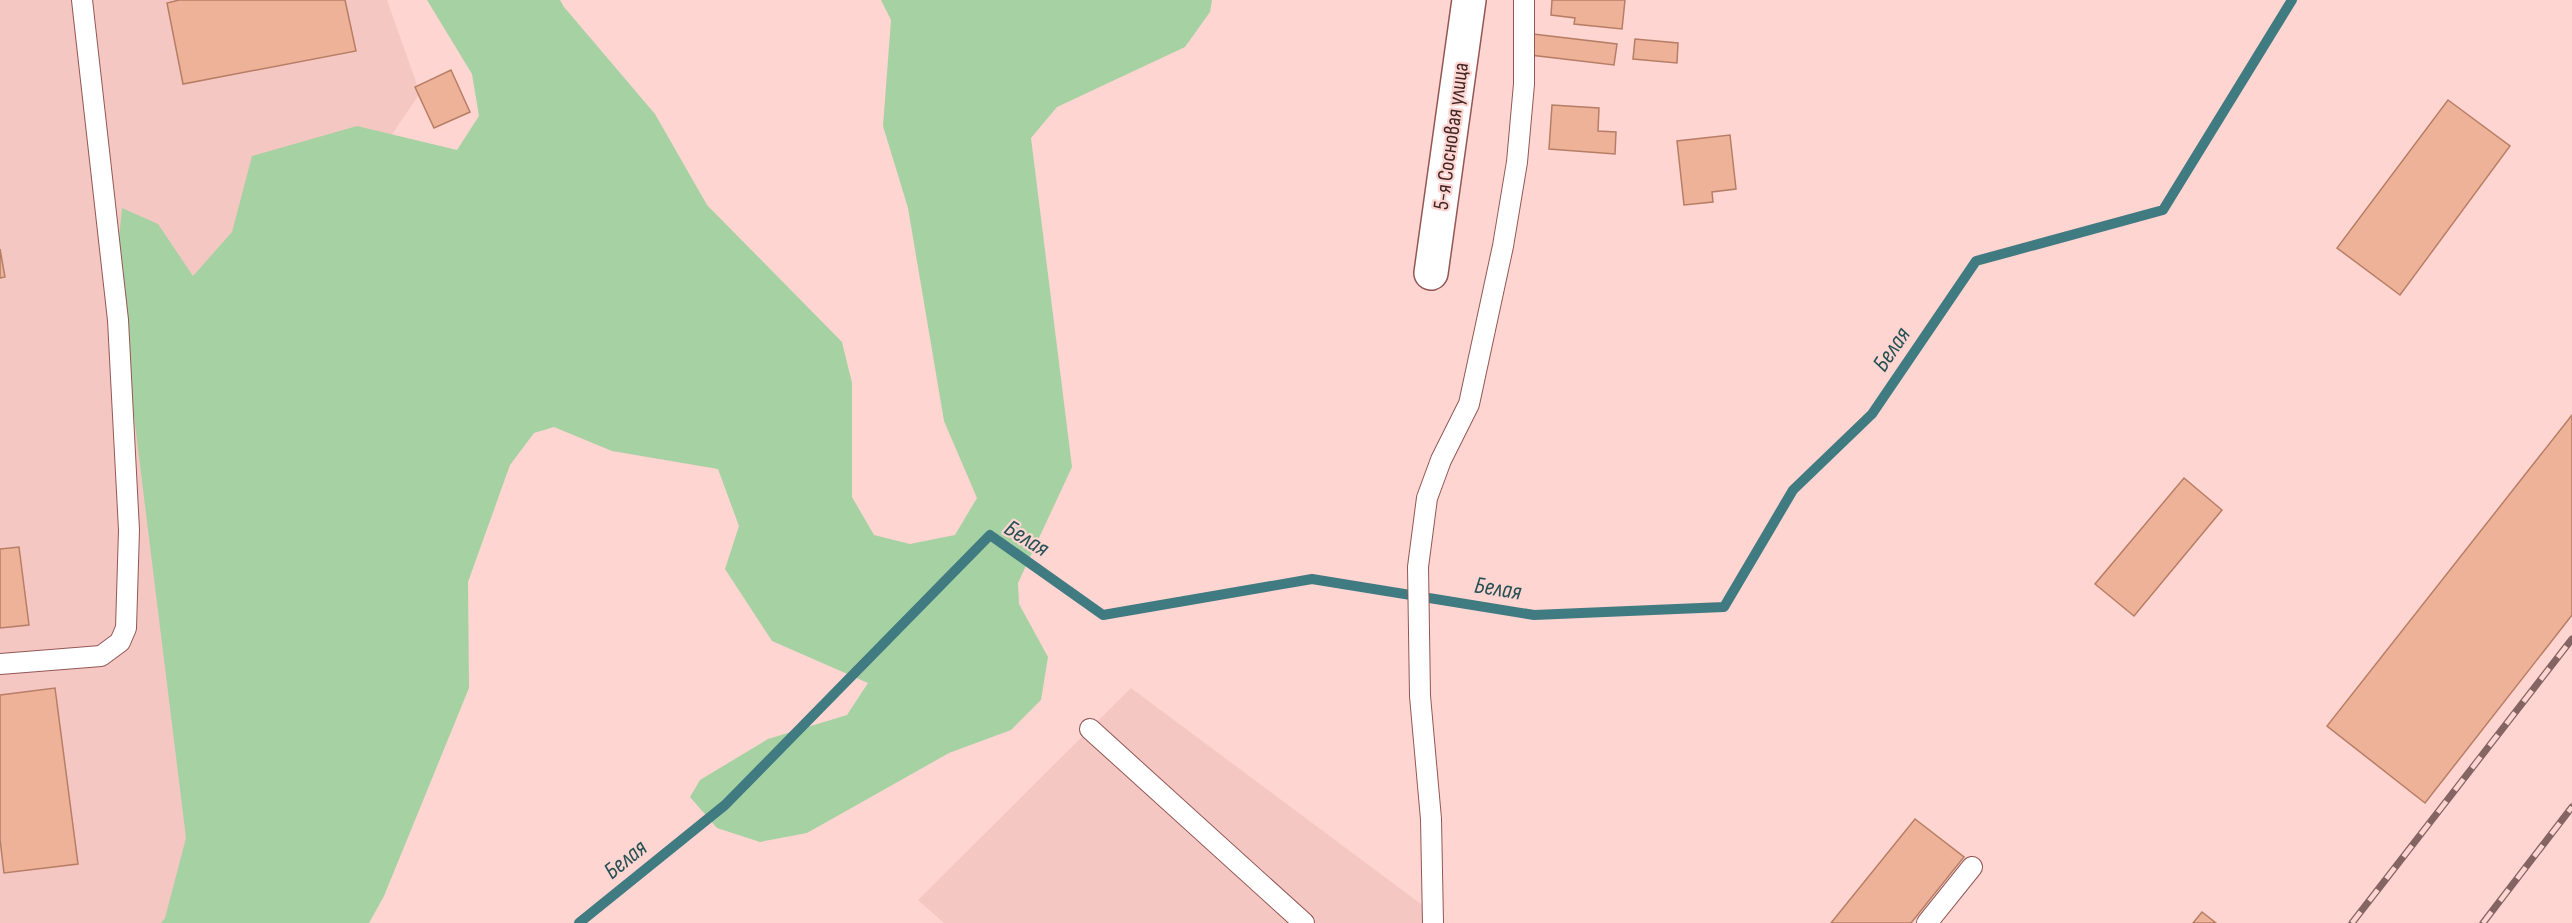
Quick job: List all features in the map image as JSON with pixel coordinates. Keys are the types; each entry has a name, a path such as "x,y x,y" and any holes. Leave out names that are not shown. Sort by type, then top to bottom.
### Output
{"street":[{"name":"5-я Сосновая улица","path":"1431,273 1469,0"}],"lane":[{"path":"0,664 101,656 120,642 126,628 129,530 118,320 82,0"},
{"path":"1433,923 1431,819 1420,696 1418,567 1427,498 1441,460 1469,404 1503,246 1517,162 1523,95 1524,0"},
{"path":"1090,729 1304,923"},
{"path":"1927,923 1972,867"}],"shaded area":[{"path":"0,0 387,0 420,93 153,487 214,923 0,923"},
{"path":"1131,688 1437,916 1439,923 944,923 918,900"}],"green space":[{"path":"427,0 560,0 655,114 707,205 842,342 852,383 852,497 874,535 910,544 955,535 977,498 944,421 908,208 883,126 891,20 881,0 1212,0 1210,12 1185,47 1057,107 1031,138 1072,467 1018,583 1019,604 1048,657 1041,700 1011,730 949,753 807,833 760,842 717,828 690,797 700,780 768,739 847,715 868,683 772,641 725,569 739,526 718,469 612,451 554,427 534,433 510,465 468,582 469,688 384,896 369,923 161,923 165,918 186,838 116,270 122,208 158,224 193,276 232,232 252,156 357,126 457,150 479,116 472,74"}],"building":[{"path":"179,0 345,0 356,51 183,84 167,3"},
{"path":"1552,0 1625,0 1622,29 1574,24 1575,18 1551,15"},
{"path":"1533,34 1617,44 1614,65 1530,55"},
{"path":"1635,39 1678,43 1677,63 1633,59"},
{"path":"451,70 470,112 434,128 415,87"},
{"path":"2448,100 2510,146 2400,295 2337,248"},
{"path":"1552,105 1599,108 1598,131 1616,132 1615,154 1549,149"},
{"path":"1730,135 1736,189 1712,192 1713,202 1684,205 1677,141"},
{"path":"0,249 5,277 0,278"},
{"path":"2572,415 2572,615 2425,803 2327,726"},
{"path":"2184,478 2222,510 2134,616 2095,584"},
{"path":"19,547 29,625 0,628 0,549"},
{"path":"55,688 78,864 4,873 0,839 0,695"},
{"path":"1915,819 1964,857 1911,923 1831,923"},
{"path":"2202,912 2216,923 2193,923"}],"waterway":[{"name":"Белая","path":"579,923 725,805 990,535 1103,615 1312,579 1534,615 1724,607 1793,490 1872,414 1976,261 2163,210 2292,0"}],"railway":[{"path":"2352,923 2572,639"},
{"path":"2483,923 2572,807"}]}
